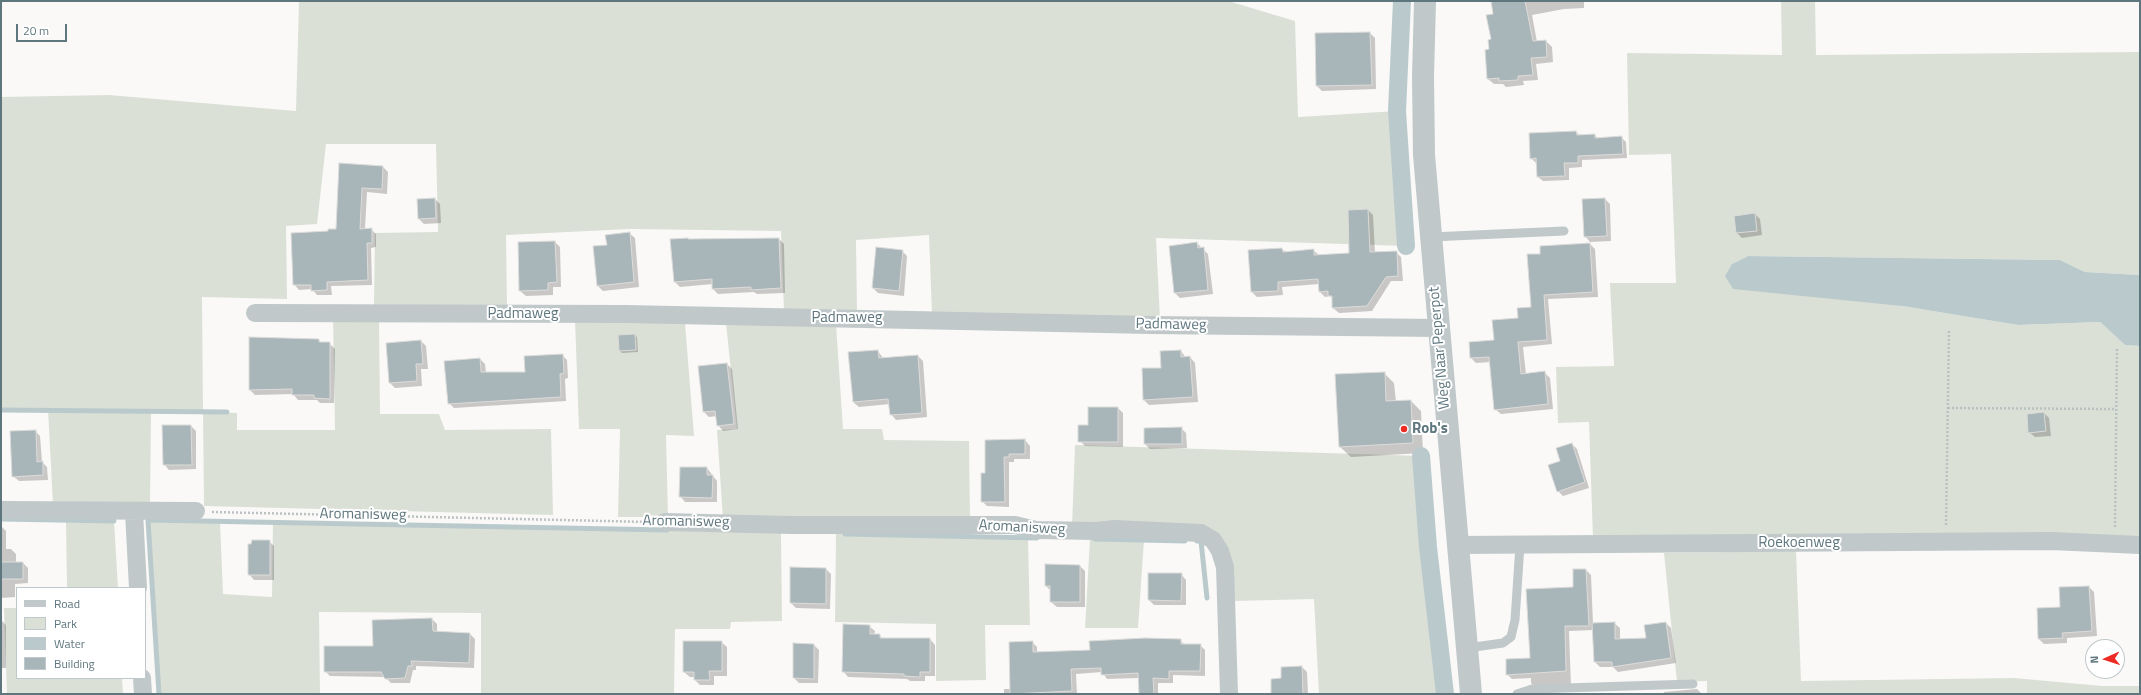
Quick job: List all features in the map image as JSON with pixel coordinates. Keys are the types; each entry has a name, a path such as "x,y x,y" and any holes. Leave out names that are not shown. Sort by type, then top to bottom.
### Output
{"street":[{"name":"Weg Naar Peperpot","path":"1426,1 1423,77 1424,155 1471,694"},
{"name":"Padmaweg","path":"255,313 626,314 1151,325 1439,328"},
{"path":"1,510 110,510 134,512 148,510 196,512"},
{"path":"134,512 138,587"},
{"name":"Aromanisweg","path":"665,522 792,525 1015,525 1036,530 1096,531 1114,529 1201,533 1213,540 1220,551 1225,567 1229,694"},
{"name":"Roekoenweg","path":"1457,546 2051,541 2140,545"},
{"path":"142,679 143,694"}],"lane":[{"path":"1431,237 1564,230"},
{"path":"1467,648 1503,643 1511,637 1515,620 1520,545"},
{"path":"1517,694 1532,689 1693,684"}],"path":[{"path":"1946,542 1949,330"},
{"path":"2115,544 2117,347"},
{"path":"1948,408 2116,409"},
{"name":"Aromanisweg","path":"196,512 665,522"}],"green space":[{"path":"299,1 1228,1 1295,21 1298,117 1397,111 1406,246 1156,238 1160,320 932,314 929,235 856,240 857,312 784,312 781,231 630,229 506,235 507,307 374,305 375,233 438,232 436,144 326,144 317,224 286,226 287,299 202,297 203,412 151,412 150,506 53,504 48,410 1,410 1,97 109,95 296,111"},
{"path":"1781,1 1815,1 1816,55 2140,52 2140,275 2085,272 2060,260 1748,256 1732,264 1902,306 2018,325 2100,322 2125,345 2140,346 2140,538 1593,538 1589,422 1558,423 1556,367 1614,366 1610,283 1676,283 1671,154 1629,155 1627,53 1782,55"},
{"path":"333,317 379,319 380,414 439,414 445,430 551,429 553,515 204,506 203,412 237,413 237,430 335,430"},
{"path":"575,320 685,323 694,436 666,435 668,517 618,517 620,429 579,429"},
{"path":"726,323 836,324 843,429 882,429 884,440 969,441 970,521 723,519 717,430 737,429"},
{"path":"1075,445 1421,456 1428,547 1445,694 1319,694 1314,599 1234,601 1215,536 1072,527"},
{"path":"148,520 220,521 223,594 272,597 273,522 781,533 782,621 731,622 730,629 675,629 674,694 481,694 481,613 319,612 320,694 159,694"},
{"path":"66,521 114,521 118,587 67,587"},
{"path":"836,534 1028,538 1030,625 985,625 986,680 936,681 936,624 835,622"},
{"path":"1090,539 1144,540 1138,628 1085,628"},
{"path":"1796,551 1801,681 2014,678 2102,686 2140,686 2140,694 1707,694 1707,681 1677,682 1664,553"},
{"path":"4,608 16,608 16,679 122,679 123,694 7,694"}],"water":[{"path":"1748,256 2060,260 2085,272 2140,275 2140,346 2125,345 2100,322 2018,325 1902,306 1733,289 1725,276 1732,264"}],"building":[{"path":"1491,1 1525,1 1533,41 1546,40 1547,57 1531,58 1533,75 1518,76 1518,80 1499,81 1499,78 1487,79 1485,50 1489,49 1488,40 1491,39 1486,15 1493,14"},
{"path":"1370,32 1372,85 1316,86 1315,33"},
{"path":"1576,131 1577,135 1595,134 1595,138 1622,136 1623,154 1578,156 1578,163 1564,163 1565,176 1537,177 1536,158 1530,159 1529,133"},
{"path":"339,163 383,166 382,189 362,188 360,229 372,228 372,243 367,243 368,280 327,282 327,290 311,291 311,285 293,285 291,233 328,231 328,229 336,229"},
{"path":"435,198 436,218 418,219 417,199"},
{"path":"1605,198 1607,236 1584,237 1582,199"},
{"path":"1368,209 1370,252 1397,251 1398,276 1386,277 1367,306 1332,308 1332,296 1328,296 1328,291 1319,292 1318,279 1278,282 1278,291 1251,292 1248,250 1282,248 1283,252 1314,249 1314,255 1349,253 1348,210"},
{"path":"1755,213 1757,231 1736,233 1734,216"},
{"path":"630,232 634,282 597,286 593,246 607,245 605,235"},
{"path":"779,238 781,288 751,290 751,287 712,289 712,279 674,282 670,239"},
{"path":"555,241 557,282 548,283 548,290 519,291 518,242"},
{"path":"1197,242 1198,248 1204,247 1208,290 1174,293 1169,246"},
{"path":"1590,243 1593,292 1544,295 1547,340 1518,342 1521,374 1545,371 1548,404 1494,410 1489,357 1470,358 1469,342 1494,340 1492,320 1518,318 1517,308 1531,307 1527,254 1540,254 1540,246"},
{"path":"876,247 903,250 899,291 872,288"},
{"path":"635,334 636,350 619,351 618,335"},
{"path":"249,337 319,339 319,342 330,342 330,399 314,398 314,395 292,395 292,389 249,390"},
{"path":"421,340 423,364 416,364 417,381 389,383 386,343"},
{"path":"878,350 879,358 918,355 922,413 890,415 888,399 853,402 848,352"},
{"path":"1181,350 1181,357 1190,356 1193,397 1143,400 1142,368 1161,368 1160,351"},
{"path":"563,354 564,373 560,374 561,397 448,404 444,361 480,358 481,372 525,372 524,356"},
{"path":"727,363 734,424 717,426 715,411 703,412 698,366"},
{"path":"1385,372 1386,401 1411,400 1413,443 1339,447 1335,374"},
{"path":"1088,407 1118,407 1118,442 1078,442 1078,425 1088,425"},
{"path":"2044,412 2046,431 2028,433 2027,414"},
{"path":"162,425 191,425 192,465 163,465"},
{"path":"1182,427 1182,444 1144,444 1144,428"},
{"path":"36,430 37,462 43,461 43,475 12,477 10,431"},
{"path":"1025,439 1025,454 1009,454 1009,457 1004,457 1005,502 981,502 981,473 985,473 985,440"},
{"path":"1572,443 1585,482 1557,492 1548,465 1560,461 1556,448"},
{"path":"680,467 707,467 707,475 713,475 712,498 679,497"},
{"path":"252,540 270,540 270,575 248,575 248,544 251,544"},
{"path":"1,562 23,562 23,579 1,579"},
{"path":"1045,564 1080,565 1080,602 1050,602 1050,586 1045,586"},
{"path":"790,567 826,568 826,604 790,603"},
{"path":"1573,569 1586,569 1589,626 1565,626 1566,671 1506,675 1506,659 1530,658 1526,589 1573,587"},
{"path":"1148,573 1182,573 1181,601 1148,600"},
{"path":"2089,586 2092,631 2062,633 2063,638 2038,639 2037,608 2060,607 2059,587"},
{"path":"432,618 433,631 470,633 469,663 411,661 412,666 408,666 405,678 385,679 381,672 324,672 324,646 373,646 372,620"},
{"path":"1615,622 1615,639 1646,638 1644,625 1666,622 1671,658 1612,667 1612,662 1594,662 1592,623"},
{"path":"843,624 870,625 870,634 880,634 880,638 930,638 930,672 920,672 920,677 904,676 904,674 842,672"},
{"path":"1145,638 1181,639 1181,644 1201,644 1200,671 1169,671 1169,679 1153,678 1154,694 1139,694 1138,673 1101,675 1101,668 1071,669 1072,691 1010,694 1009,642 1033,641 1033,652 1090,650 1089,641"},
{"path":"683,641 722,641 722,671 709,671 710,680 694,680 694,672 683,672"},
{"path":"793,643 814,644 814,679 793,678"},
{"path":"1302,666 1303,694 1271,694 1271,679 1281,678 1281,667"}],"waterway":[{"path":"1402,1 1397,111 1406,246"},
{"path":"1,410 227,412"},
{"path":"1421,456 1428,547 1445,694"},
{"path":"1,519 114,521"},
{"path":"159,694 148,520 667,530"},
{"path":"845,534 1037,538"},
{"path":"1095,539 1185,541"},
{"path":"1197,541 1201,541 1207,598"}],"place":[{"name":"Rob's","path":"1404,429"}]}
